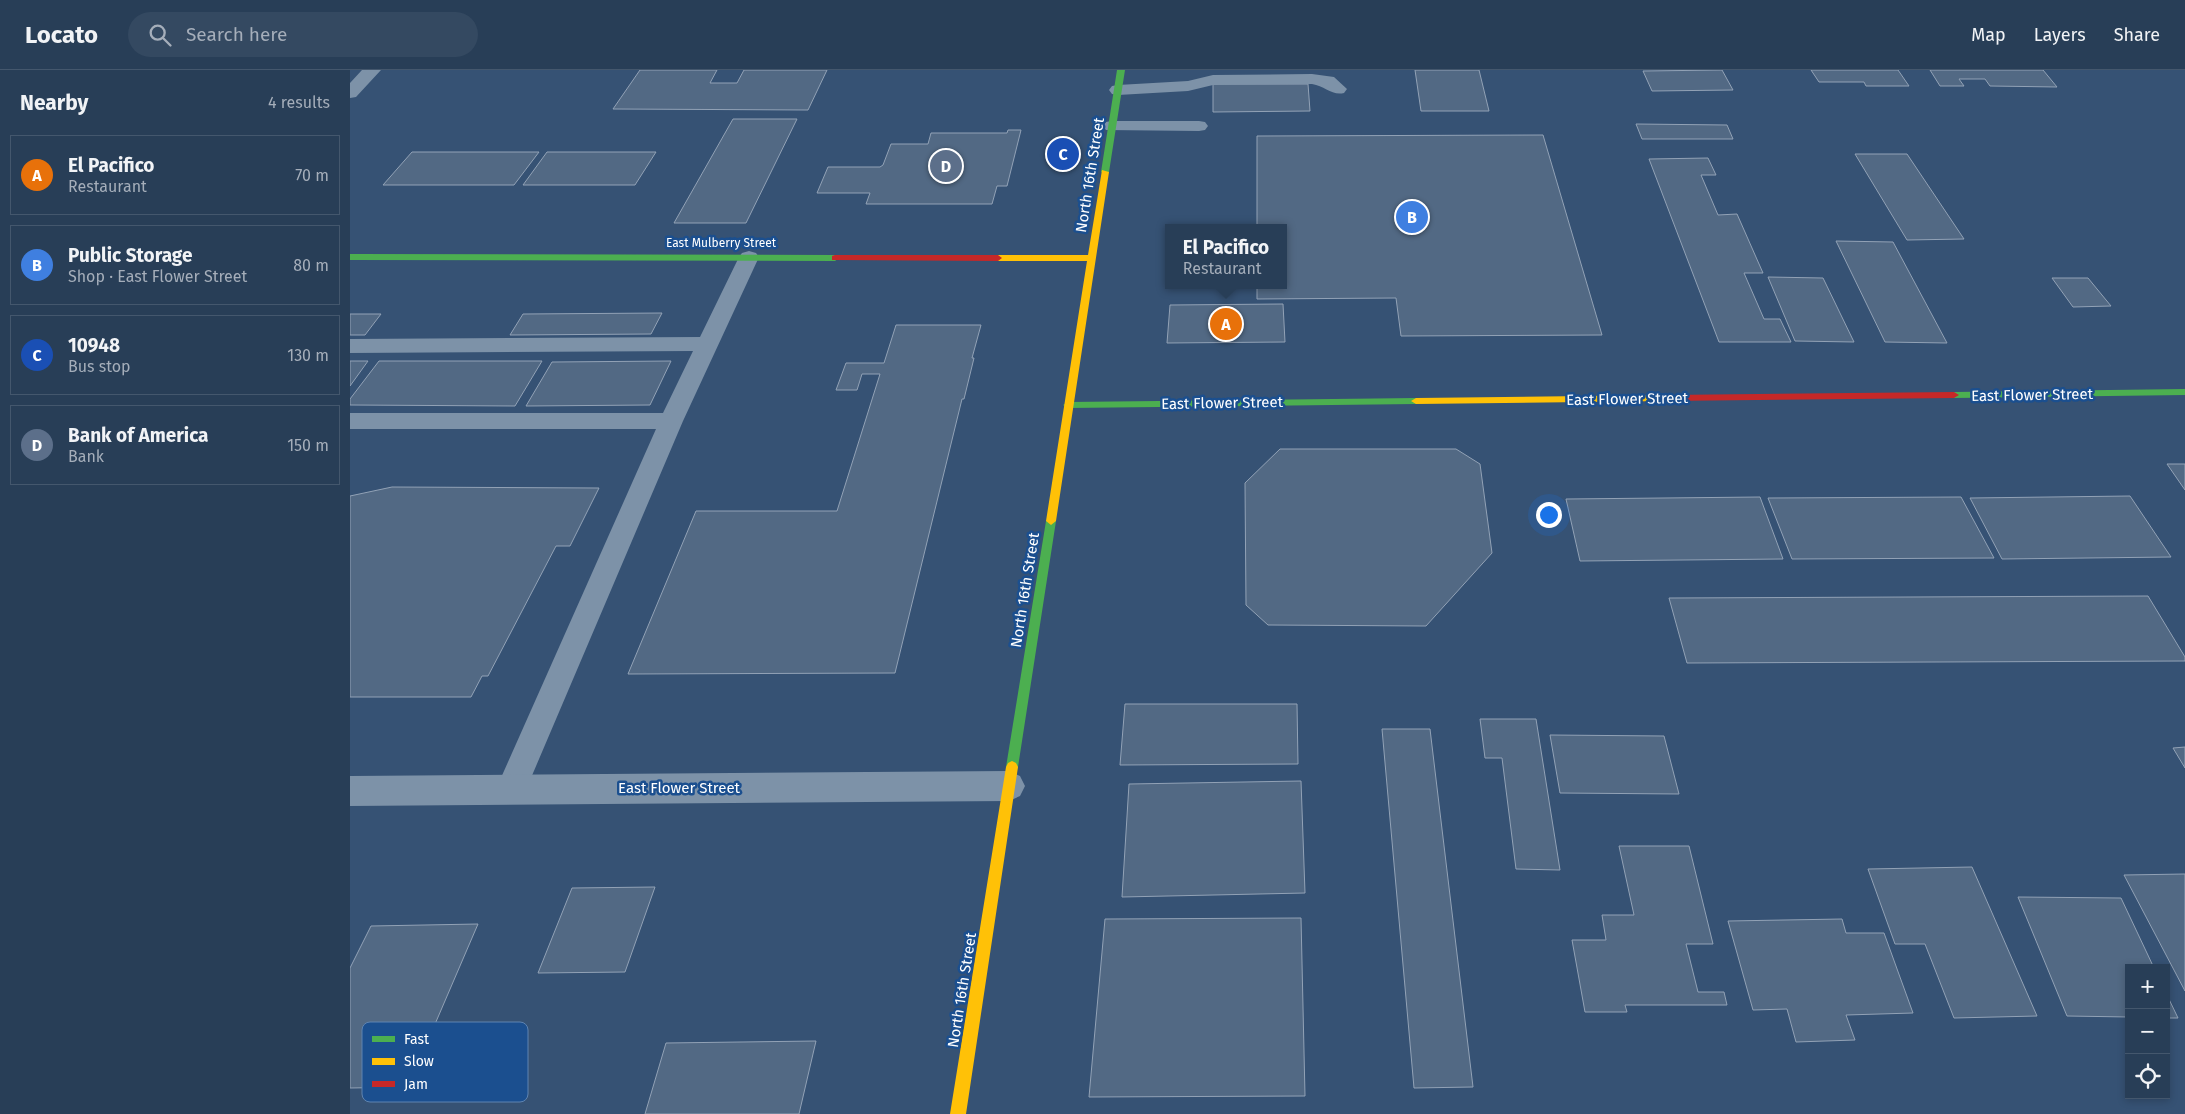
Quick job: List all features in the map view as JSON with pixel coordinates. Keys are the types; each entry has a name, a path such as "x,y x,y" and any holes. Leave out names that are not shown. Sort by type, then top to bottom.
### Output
{"street":[{"path":"350,93 372,70"},
{"name":"North 16th Street","path":"958,1114 1121,70"},
{"name":"East Mulberry Street","path":"350,257 1092,258"},
{"name":"East Flower Street","path":"1068,405 2183,395"},
{"name":"East Flower Street","path":"350,791 511,788 1009,786"}],"lane":[{"path":"1118,90 1188,86 1213,80 1312,79 1328,81 1338,89"},
{"path":"1112,126 1199,126"},
{"path":"511,788 671,421 749,257"},
{"path":"350,346 708,344"},
{"path":"350,421 671,421"}],"building":[{"path":"640,70 717,70 710,83 737,83 744,70 827,70 808,110 613,109"},
{"path":"1415,70 1479,70 1489,111 1421,111"},
{"path":"1722,70 1733,90 1652,91 1643,71"},
{"path":"1811,70 1898,70 1909,86 1866,86 1864,82 1819,82"},
{"path":"1930,70 2043,70 2057,87 1990,86 1985,79 1959,79 1964,86 1940,86"},
{"path":"1213,84 1308,84 1310,111 1213,112"},
{"path":"733,119 797,119 746,223 674,223"},
{"path":"1636,124 1727,125 1733,139 1642,139"},
{"path":"1008,130 1021,130 1007,186 997,186 992,204 866,204 870,193 817,193 828,167 880,167 883,165 891,144 928,144 931,133 1007,133"},
{"path":"1543,135 1602,335 1401,336 1396,298 1257,299 1257,289 1287,289 1287,224 1257,224 1257,136"},
{"path":"412,152 539,152 514,185 383,185"},
{"path":"547,152 656,152 635,185 523,185"},
{"path":"1855,154 1907,154 1964,239 1907,240"},
{"path":"1708,158 1716,175 1701,175 1718,215 1737,214 1763,273 1744,273 1764,319 1780,319 1791,342 1719,342 1649,159"},
{"path":"1836,241 1893,242 1947,343 1885,342"},
{"path":"1768,277 1823,278 1854,342 1795,341"},
{"path":"2052,278 2088,278 2111,306 2073,307"},
{"path":"1283,304 1285,342 1167,343 1170,305"},
{"path":"662,313 651,334 510,335 523,314"},
{"path":"350,314 381,314 365,335 350,335"},
{"path":"896,325 981,325 895,673 628,674 696,511 837,511 880,374 862,374 857,390 836,390 846,363 884,363"},
{"path":"350,361 368,361 350,386"},
{"path":"379,361 542,361 515,406 350,405 350,399"},
{"path":"671,361 650,405 526,406 552,362"},
{"path":"1280,449 1456,449 1480,464 1492,553 1426,626 1268,625 1246,605 1245,483"},
{"path":"2167,464 2185,464 2185,490"},
{"path":"392,487 599,488 570,546 556,546 488,676 482,676 471,697 350,697 350,496"},
{"path":"2130,496 2171,557 2002,559 1970,498"},
{"path":"1760,497 1783,559 1580,561 1566,499"},
{"path":"1961,497 1994,558 1792,559 1768,498"},
{"path":"2148,596 2185,657 2185,661 1687,663 1669,598"},
{"path":"1125,704 1297,704 1298,764 1120,765"},
{"path":"1480,719 1536,719 1560,870 1516,869 1502,758 1485,758"},
{"path":"1382,729 1430,729 1473,1087 1414,1088"},
{"path":"1550,735 1664,736 1679,794 1560,793"},
{"path":"2185,747 2185,768 2173,748"},
{"path":"1301,781 1305,893 1122,897 1129,784"},
{"path":"1619,846 1689,846 1713,944 1686,944 1698,992 1724,992 1727,1005 1625,1005 1627,1012 1585,1012 1572,940 1606,940 1602,915 1634,915"},
{"path":"1972,867 2037,1016 1954,1018 1925,944 1895,944 1868,869"},
{"path":"2185,874 2185,991 2124,875"},
{"path":"655,887 625,972 538,973 572,888"},
{"path":"2018,897 2121,898 2152,964 2125,964 2125,1017 2067,1016"},
{"path":"1301,918 1305,1096 1089,1097 1105,919"},
{"path":"1842,919 1846,933 1884,933 1913,1013 1846,1015 1855,1040 1796,1042 1787,1009 1753,1010 1728,921"},
{"path":"478,924 436,1022 362,1022 362,1088 350,1088 350,968 371,926"},
{"path":"2170,1001 2178,1018 2170,1018"},
{"path":"816,1041 799,1114 645,1114 666,1043"}],"traffic: fast":[{"path":"1105,172 1121,70"},
{"path":"350,257 835,258"},
{"path":"1954,395 2185,392"},
{"path":"1068,405 1416,401"},
{"path":"1012,767 1051,521"}],"traffic: slow":[{"path":"1051,521 1105,172"},
{"path":"998,258 1092,258"},
{"path":"1416,401 1667,398"},
{"path":"958,1114 1012,767"}],"traffic: jam":[{"path":"835,258 998,258"},
{"path":"1667,398 1954,395"}],"place":[{"name":"10948","path":"1063,154"},
{"name":"Bank of America","path":"946,166"},
{"name":"Public Storage","path":"1412,217"},
{"name":"El Pacifico","path":"1226,324"}]}
